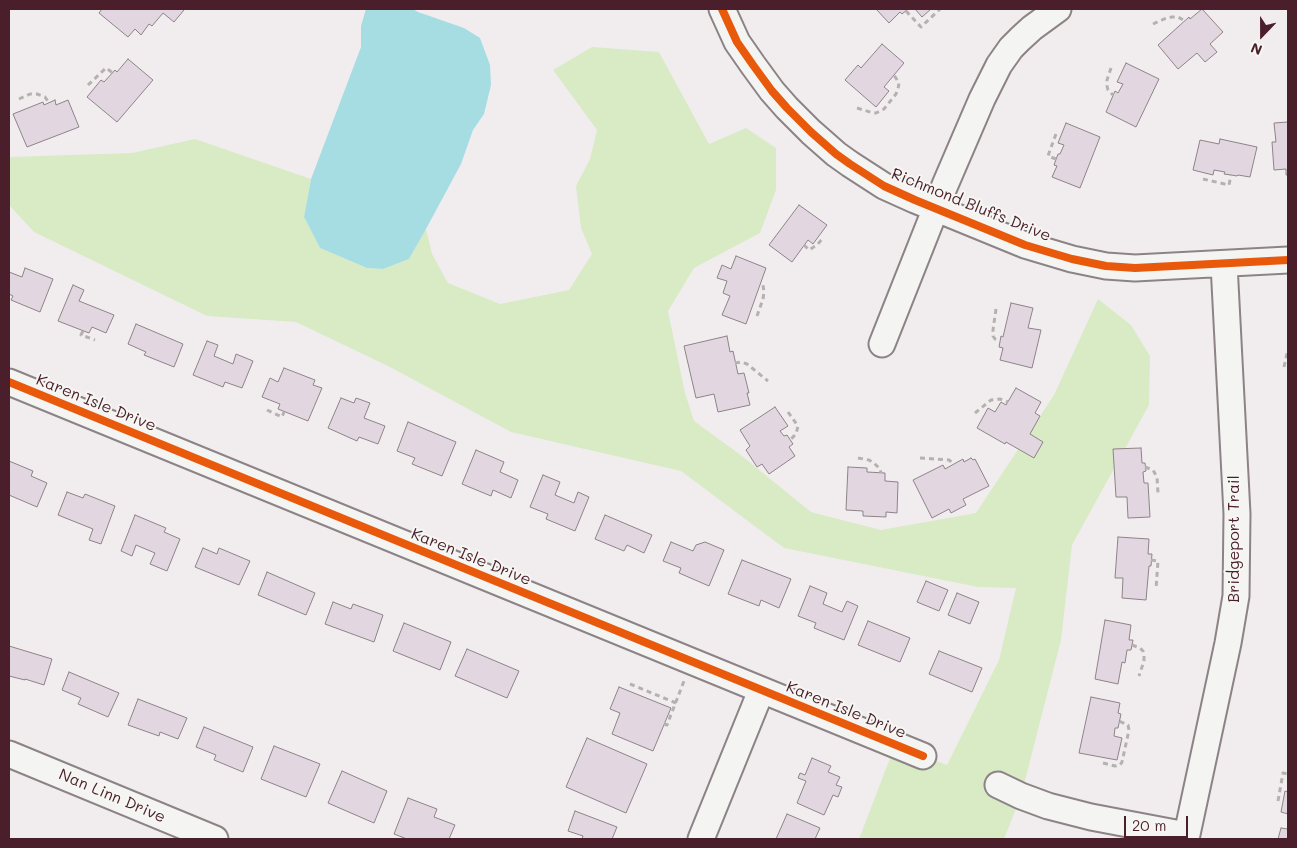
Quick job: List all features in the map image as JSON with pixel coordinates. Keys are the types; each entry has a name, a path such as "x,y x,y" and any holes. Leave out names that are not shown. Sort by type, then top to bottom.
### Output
{"street":[{"name":"Richmond Bluffs Drive","path":"722,9 737,42 772,91 787,108 836,154 884,186 1025,245 1072,259 1106,266 1135,268 1288,260"},
{"path":"882,344 936,209 982,99 998,66 1020,39 1058,9"},
{"name":"Bridgeport Trail","path":"1186,837 1228,643 1236,596 1237,514 1224,264"},
{"name":"Karen Isle Drive","path":"9,382 923,756"},
{"path":"701,839 761,690"},
{"name":"Nan Linn Drive","path":"9,754 215,839"},
{"path":"998,785 1048,806 1186,837"}],"path":[{"path":"906,11 921,27 940,9"},
{"path":"1153,24 1172,17 1178,17 1184,21"},
{"path":"88,84 106,68 113,73"},
{"path":"1111,68 1107,86 1113,95"},
{"path":"857,108 873,113 884,108 898,89 898,83 894,75"},
{"path":"19,98 30,94 37,94 45,97 49,103"},
{"path":"1056,159 1048,156 1057,131"},
{"path":"1203,179 1228,185 1230,175"},
{"path":"804,245 810,250 824,237"},
{"path":"757,316 764,292 763,285 760,284"},
{"path":"996,310 993,336 1000,342"},
{"path":"83,330 81,335 94,340"},
{"path":"1284,367 1288,349"},
{"path":"735,363 747,364 768,381"},
{"path":"975,414 991,400 1000,399 1008,402"},
{"path":"267,410 282,417 284,412"},
{"path":"788,412 798,426 796,434 790,440"},
{"path":"858,458 874,463 880,469 880,473"},
{"path":"920,458 949,460 954,464"},
{"path":"1146,467 1153,470 1158,477 1158,493"},
{"path":"1151,560 1158,561 1156,589"},
{"path":"1132,645 1140,648 1144,655 1139,676"},
{"path":"664,724 667,725 692,662"},
{"path":"630,684 676,703"},
{"path":"1103,764 1115,766 1120,765 1122,762 1129,730 1128,725 1119,721"},
{"path":"1278,801 1283,773 1288,774"}],"green space":[{"path":"592,47 659,52 709,144 746,128 776,148 776,190 760,233 694,268 668,311 685,393 694,421 742,456 811,512 881,530 976,513 1054,395 1098,299 1131,325 1150,356 1149,405 1072,545 1061,640 1021,796 1004,839 859,839 895,745 947,765 999,660 1016,588 978,587 784,548 681,471 511,432 390,367 296,322 207,316 34,232 9,205 9,157 132,153 195,139 311,179 304,217 320,248 367,268 383,269 409,259 426,229 432,254 448,283 500,304 569,290 592,254 581,228 576,186 590,159 597,130 553,70"}],"water":[{"path":"366,9 413,9 464,28 480,38 490,65 491,85 484,114 473,130 461,164 409,259 383,269 367,268 320,248 304,217 311,179 361,47 361,26"}],"building":[{"path":"102,9 184,10 174,22 163,13 152,26 149,24 141,35 135,29 128,37 99,13"},
{"path":"876,9 908,9 902,14 900,12 889,23"},
{"path":"915,9 931,9 922,17"},
{"path":"1202,9 1223,32 1210,44 1217,52 1205,62 1197,53 1178,69 1158,45 1189,17 1190,19"},
{"path":"882,44 904,63 884,87 889,91 876,107 845,80 858,65 861,68"},
{"path":"128,59 153,80 117,122 87,97 101,80 104,82 115,70 117,72"},
{"path":"1126,63 1159,79 1136,127 1106,112 1115,91 1118,93 1123,84 1117,82"},
{"path":"55,100 56,105 68,100 79,127 27,147 13,114 43,102 44,105"},
{"path":"1288,122 1288,175 1286,175 1286,169 1274,170 1272,142 1276,142 1274,123"},
{"path":"1066,123 1100,137 1080,188 1052,177 1057,166 1054,165 1058,154 1060,154 1064,145 1058,143"},
{"path":"1220,139 1257,147 1250,177 1224,174 1225,172 1214,170 1213,175 1193,170 1200,140 1219,144"},
{"path":"799,205 827,225 813,244 808,240 792,262 769,245"},
{"path":"736,256 766,268 746,324 722,315 730,296 723,293 727,281 717,278 722,265 731,269"},
{"path":"25,268 53,279 40,312 11,300 13,296 9,294 9,272 22,277"},
{"path":"73,285 84,290 79,301 114,315 106,333 92,327 89,333 58,321"},
{"path":"1011,303 1033,308 1028,328 1041,330 1032,368 1000,360 1003,348 999,347 1001,336 1003,337"},
{"path":"136,324 183,344 174,367 144,355 146,352 128,344"},
{"path":"727,336 730,352 733,351 738,374 744,373 750,405 718,412 714,394 696,398 684,346"},
{"path":"207,341 218,345 214,356 233,364 236,354 253,361 242,388 225,382 223,387 193,375"},
{"path":"284,368 315,380 313,385 322,388 308,421 278,409 280,404 262,397 270,378 278,382"},
{"path":"1016,388 1041,402 1035,413 1040,416 1030,434 1043,442 1034,458 977,428 988,408 995,412 1001,402 1006,405"},
{"path":"341,398 354,403 356,398 370,403 364,418 385,426 378,444 359,437 357,441 328,428"},
{"path":"775,407 788,426 780,431 784,436 787,435 793,444 789,447 795,456 769,474 762,464 757,467 746,450 750,446 740,430"},
{"path":"408,422 456,442 442,476 412,464 415,458 397,451"},
{"path":"1141,448 1142,463 1145,463 1146,471 1143,472 1144,483 1148,483 1150,517 1128,518 1127,497 1116,497 1113,449"},
{"path":"476,450 504,462 500,472 518,480 511,498 493,490 491,496 462,484"},
{"path":"971,458 975,459 989,486 963,499 966,505 951,513 949,509 932,518 913,480 943,465 945,469 963,459 964,462"},
{"path":"9,461 33,471 31,476 47,483 37,507 9,495"},
{"path":"848,467 867,468 867,472 885,473 885,481 898,482 897,513 886,512 886,517 863,516 863,511 846,510"},
{"path":"543,475 560,482 555,495 574,503 578,492 589,497 575,531 546,519 548,514 530,507"},
{"path":"67,492 83,498 85,494 115,506 101,544 89,540 93,529 58,515"},
{"path":"135,515 166,528 164,532 180,539 167,571 150,564 155,553 136,545 132,556 121,551"},
{"path":"605,515 652,535 644,553 627,545 624,551 595,539"},
{"path":"1118,537 1149,539 1148,554 1152,554 1146,600 1122,598 1123,578 1115,578"},
{"path":"671,542 693,551 696,545 705,542 724,550 709,586 679,573 681,568 663,561"},
{"path":"203,548 217,554 219,548 250,561 239,585 195,567"},
{"path":"742,560 791,579 779,608 761,600 759,606 728,594"},
{"path":"267,572 315,593 306,615 258,595"},
{"path":"926,581 948,590 939,611 917,602"},
{"path":"810,586 827,593 823,604 842,612 847,601 858,606 844,640 814,628 816,623 798,616"},
{"path":"957,593 979,602 970,624 948,615"},
{"path":"333,602 351,609 353,604 383,615 374,642 325,624"},
{"path":"1105,620 1131,625 1129,640 1133,640 1131,650 1127,650 1125,663 1122,662 1118,684 1095,679"},
{"path":"868,621 910,638 900,662 858,645"},
{"path":"404,623 451,642 440,670 393,651"},
{"path":"9,646 52,659 44,685 9,676"},
{"path":"467,649 519,671 507,698 455,676"},
{"path":"939,651 982,668 972,692 929,674"},
{"path":"69,672 119,693 108,717 78,704 81,698 62,690"},
{"path":"619,687 671,708 653,751 612,734 620,713 610,709"},
{"path":"1091,697 1120,703 1118,713 1121,714 1114,736 1122,738 1117,760 1079,753"},
{"path":"138,699 187,718 178,739 160,732 159,736 128,725"},
{"path":"204,727 253,747 243,772 214,760 216,755 196,747"},
{"path":"587,738 647,764 626,813 566,787"},
{"path":"274,746 320,764 306,797 261,779"},
{"path":"812,758 831,766 828,772 840,777 836,785 842,787 838,797 833,795 824,815 797,803 806,781 798,778 800,773 805,775"},
{"path":"342,771 387,791 374,823 328,803"},
{"path":"1285,791 1288,792 1288,814 1281,812"},
{"path":"408,798 437,809 434,817 455,825 449,839 407,839 394,834"},
{"path":"575,811 617,827 612,839 582,839 583,836 568,831"},
{"path":"787,814 820,828 815,839 776,839"},
{"path":"1281,828 1288,829 1288,839 1278,839"}],"cycle path":[{"path":"722,9 737,42 753,65 772,91 811,132 850,164 884,186 915,200 1025,245 1072,259 1106,266 1135,268 1288,260"},
{"path":"9,382 923,756"}]}
